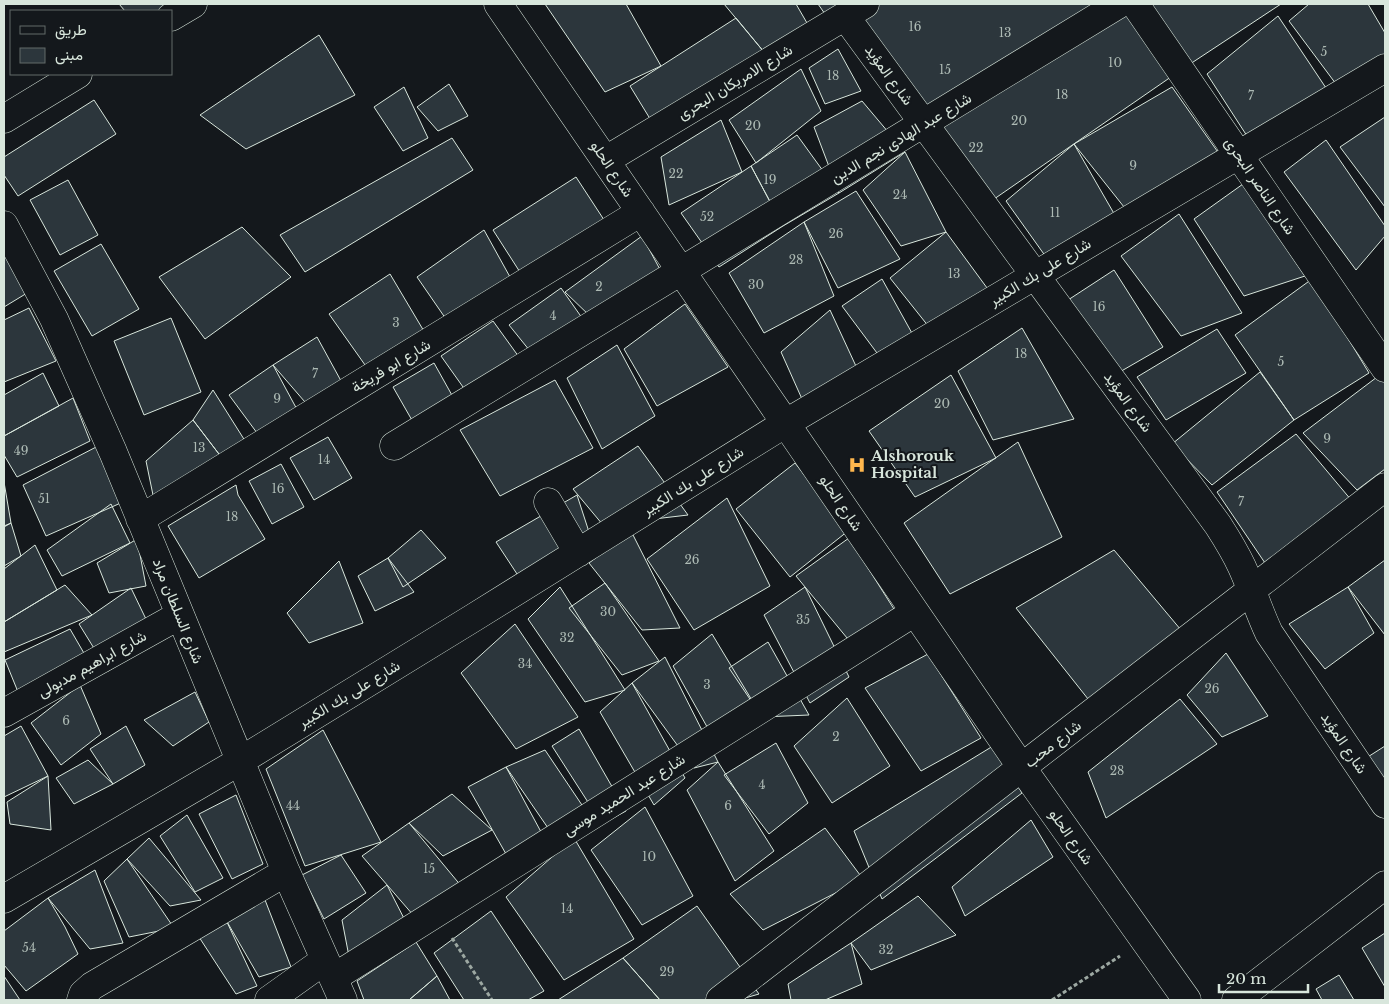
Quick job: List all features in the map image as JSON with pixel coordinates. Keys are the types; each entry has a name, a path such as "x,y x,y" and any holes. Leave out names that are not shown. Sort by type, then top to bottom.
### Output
{"street":[{"path":"172,16 193,4"},
{"name":"شارع الحلو","path":"498,4 1022,768 1187,1000"},
{"name":"شارع عبد الهادى نجم الدين","path":"394,446 1119,4"},
{"name":"شارع الناصر البحرى","path":"1135,4 1385,368"},
{"name":"شارع الامريكان البحرى","path":"606,160 855,10"},
{"name":"شارع المؤيد","path":"855,10 924,124 1218,525 1242,568 1269,633 1385,804"},
{"name":"شارع على بك الكبير","path":"4,899 240,761 578,554 786,423 1385,68"},
{"path":"4,119 76,75"},
{"name":"شارع ابو فريخة","path":"140,519 641,212"},
{"name":"شارع السلطان مراد","path":"4,225 54,318 113,452 286,872 334,979"},
{"name":"شارع محب","path":"720,1000 1385,487"},
{"path":"548,502 578,554"},
{"name":"شارع عبد الحميد موسى","path":"269,1000 334,979 915,612"},
{"name":"شارع ابراهيم مدبولى","path":"5,709 180,615"},
{"path":"81,1000 83,994 92,986 286,872"},
{"path":"1236,1000 1385,885"}],"path":[{"path":"436,913 492,1000"},
{"path":"1052,1000 1144,940"}],"building":[{"path":"119,4 176,4 166,10 124,10"},
{"path":"545,4 626,4 661,66 605,92"},
{"path":"724,4 796,4 807,23 764,52"},
{"path":"818,4 842,4 825,14"},
{"path":"879,4 1108,4 924,124 850,23"},
{"path":"1119,4 1181,70 984,206 928,122"},
{"path":"1135,4 1281,4 1181,70"},
{"path":"1309,4 1368,4 1385,33 1385,65 1336,84 1289,21"},
{"path":"1278,16 1328,91 1247,136 1207,74"},
{"path":"736,18 764,52 652,122 630,86"},
{"path":"319,35 355,95 246,149 200,115"},
{"path":"838,49 861,91 825,104 809,68"},
{"path":"801,69 821,111 756,163 729,120"},
{"path":"449,84 468,116 438,131 417,107"},
{"path":"404,87 428,138 403,151 374,107"},
{"path":"1172,87 1220,155 1128,212 1074,144"},
{"path":"94,100 116,134 18,196 4,175 4,157"},
{"path":"862,101 905,152 839,193 814,127"},
{"path":"1385,117 1385,207 1340,147"},
{"path":"721,120 742,172 669,205 661,157"},
{"path":"797,135 839,193 783,226 751,166"},
{"path":"452,138 473,170 305,272 280,235"},
{"path":"1326,140 1385,226 1385,236 1356,270 1284,172"},
{"path":"1074,144 1116,217 1046,257 1006,201"},
{"path":"905,152 946,232 901,246 863,190"},
{"path":"751,166 783,226 719,267 681,213"},
{"path":"576,177 608,226 525,280 493,230"},
{"path":"68,180 98,235 60,255 30,200"},
{"path":"1243,184 1305,276 1244,296 1194,219"},
{"path":"856,191 900,259 838,288 804,222"},
{"path":"1179,214 1242,313 1181,336 1121,256"},
{"path":"804,222 834,296 764,333 729,273"},
{"path":"242,227 291,277 205,339 159,277"},
{"path":"484,230 515,286 448,322 417,277"},
{"path":"946,232 990,292 929,327 890,278"},
{"path":"642,236 663,275 592,318 565,292"},
{"path":"4,243 37,287 4,307"},
{"path":"101,244 139,309 92,336 54,271"},
{"path":"1114,270 1163,347 1118,373 1068,300"},
{"path":"390,274 428,338 370,372 329,314"},
{"path":"882,279 918,344 877,353 842,306"},
{"path":"1312,279 1369,373 1294,420 1235,335"},
{"path":"561,288 587,325 534,356 509,325"},
{"path":"685,304 728,367 657,406 624,349"},
{"path":"29,308 56,361 4,382 4,320"},
{"path":"830,310 861,377 802,399 781,352"},
{"path":"171,318 201,392 144,415 114,341"},
{"path":"493,321 524,364 468,394 441,356"},
{"path":"1022,328 1074,419 993,440 958,371"},
{"path":"1217,329 1246,373 1166,420 1137,377"},
{"path":"317,337 346,390 311,409 273,365"},
{"path":"617,345 655,416 602,449 567,378"},
{"path":"434,363 458,406 417,429 393,387"},
{"path":"273,365 300,415 260,437 229,395"},
{"path":"1385,371 1385,469 1357,490 1303,433"},
{"path":"1260,372 1294,420 1212,485 1172,444"},
{"path":"43,373 59,406 4,436 4,395"},
{"path":"951,375 996,458 915,497 869,431"},
{"path":"555,380 593,448 500,496 460,430"},
{"path":"213,390 247,444 222,458 193,420"},
{"path":"73,398 90,441 17,477 4,455 4,436"},
{"path":"193,420 222,458 153,495 146,461"},
{"path":"1296,434 1352,501 1265,563 1217,492"},
{"path":"328,437 352,478 314,500 290,458"},
{"path":"1018,442 1062,537 950,594 904,523"},
{"path":"100,445 123,502 46,536 23,485"},
{"path":"638,446 688,515 603,525 573,489"},
{"path":"795,463 848,531 790,577 736,509"},
{"path":"281,464 304,507 272,524 249,481"},
{"path":"4,482 11,523 4,526"},
{"path":"236,485 238,495 265,539 199,578 168,526"},
{"path":"577,495 590,535 519,577 496,542"},
{"path":"727,498 770,586 694,630 647,559"},
{"path":"111,504 130,543 62,576 47,550"},
{"path":"11,523 21,556 4,566 4,527"},
{"path":"421,530 446,558 403,587 388,558"},
{"path":"631,531 680,628 642,630 589,563"},
{"path":"849,538 899,617 852,644 796,576"},
{"path":"137,539 146,586 109,593 97,563"},
{"path":"35,545 57,590 4,622 4,569"},
{"path":"1114,550 1181,630 1092,704 1016,608"},
{"path":"388,558 414,592 375,611 358,576"},
{"path":"1385,560 1385,635 1348,587"},
{"path":"339,561 363,623 309,643 287,613"},
{"path":"605,583 659,661 622,675 569,608"},
{"path":"65,585 92,615 4,652 4,622"},
{"path":"560,587 625,690 585,702 528,619"},
{"path":"805,587 849,677 810,703 764,615"},
{"path":"1348,587 1374,633 1325,669 1289,624"},
{"path":"131,588 157,642 108,671 79,624"},
{"path":"515,624 578,717 516,749 461,673"},
{"path":"70,629 96,674 27,714 5,660"},
{"path":"712,634 762,717 720,750 673,666"},
{"path":"768,642 809,715 762,717 729,668"},
{"path":"1226,653 1268,716 1222,737 1187,695"},
{"path":"928,654 981,738 921,771 865,688"},
{"path":"665,657 718,762 694,768 632,683"},
{"path":"632,683 685,778 654,805 600,712"},
{"path":"80,685 101,734 61,765 31,723"},
{"path":"195,692 209,722 173,746 144,720"},
{"path":"847,698 890,766 832,803 794,746"},
{"path":"1180,699 1217,744 1106,818 1088,772"},
{"path":"21,726 48,776 4,797 4,736"},
{"path":"126,726 145,765 113,784 90,749"},
{"path":"579,729 626,811 602,824 552,746"},
{"path":"323,730 381,842 305,866 266,769"},
{"path":"776,743 808,803 769,834 724,775"},
{"path":"993,746 1022,793 882,899 854,831"},
{"path":"1385,746 1385,791 1363,760"},
{"path":"545,750 590,817 548,828 506,767"},
{"path":"88,760 113,784 74,804 56,778"},
{"path":"718,762 774,851 735,881 687,790"},
{"path":"506,767 547,843 506,854 468,787"},
{"path":"48,776 51,830 10,824 7,802"},
{"path":"452,794 492,830 443,856 409,823"},
{"path":"236,795 263,864 232,879 199,814"},
{"path":"645,807 693,896 642,925 591,850"},
{"path":"187,815 223,878 195,892 160,836"},
{"path":"1031,820 1053,857 965,916 952,887"},
{"path":"409,823 462,887 414,916 362,856"},
{"path":"825,828 863,879 763,930 730,894"},
{"path":"149,838 201,900 170,906 127,859"},
{"path":"574,838 634,939 564,980 506,897"},
{"path":"341,855 366,893 324,919 302,875"},
{"path":"127,859 174,928 129,937 104,881"},
{"path":"95,870 123,943 90,949 48,898"},
{"path":"387,885 416,942 351,967 342,920"},
{"path":"260,887 291,967 259,977 226,920"},
{"path":"918,896 956,935 871,970 851,943"},
{"path":"48,898 78,954 26,991 4,965 4,931"},
{"path":"697,906 759,994 738,1000 660,1000 623,958"},
{"path":"491,911 544,991 528,1000 464,1000 434,953"},
{"path":"226,920 257,986 236,994 199,937"},
{"path":"1385,933 1385,987 1362,948"},
{"path":"416,942 437,976 409,1000 364,1000 357,981"},
{"path":"851,943 862,984 825,1000 791,1000 788,984"},
{"path":"623,958 660,1000 558,1000"},
{"path":"1339,975 1354,1000 1322,1000 1316,989"},
{"path":"4,976 20,1000 4,1000"},
{"path":"437,976 450,1000 409,1000"}],"place":[{"name":"Alshorouk Hospital","path":"857,465"}]}
